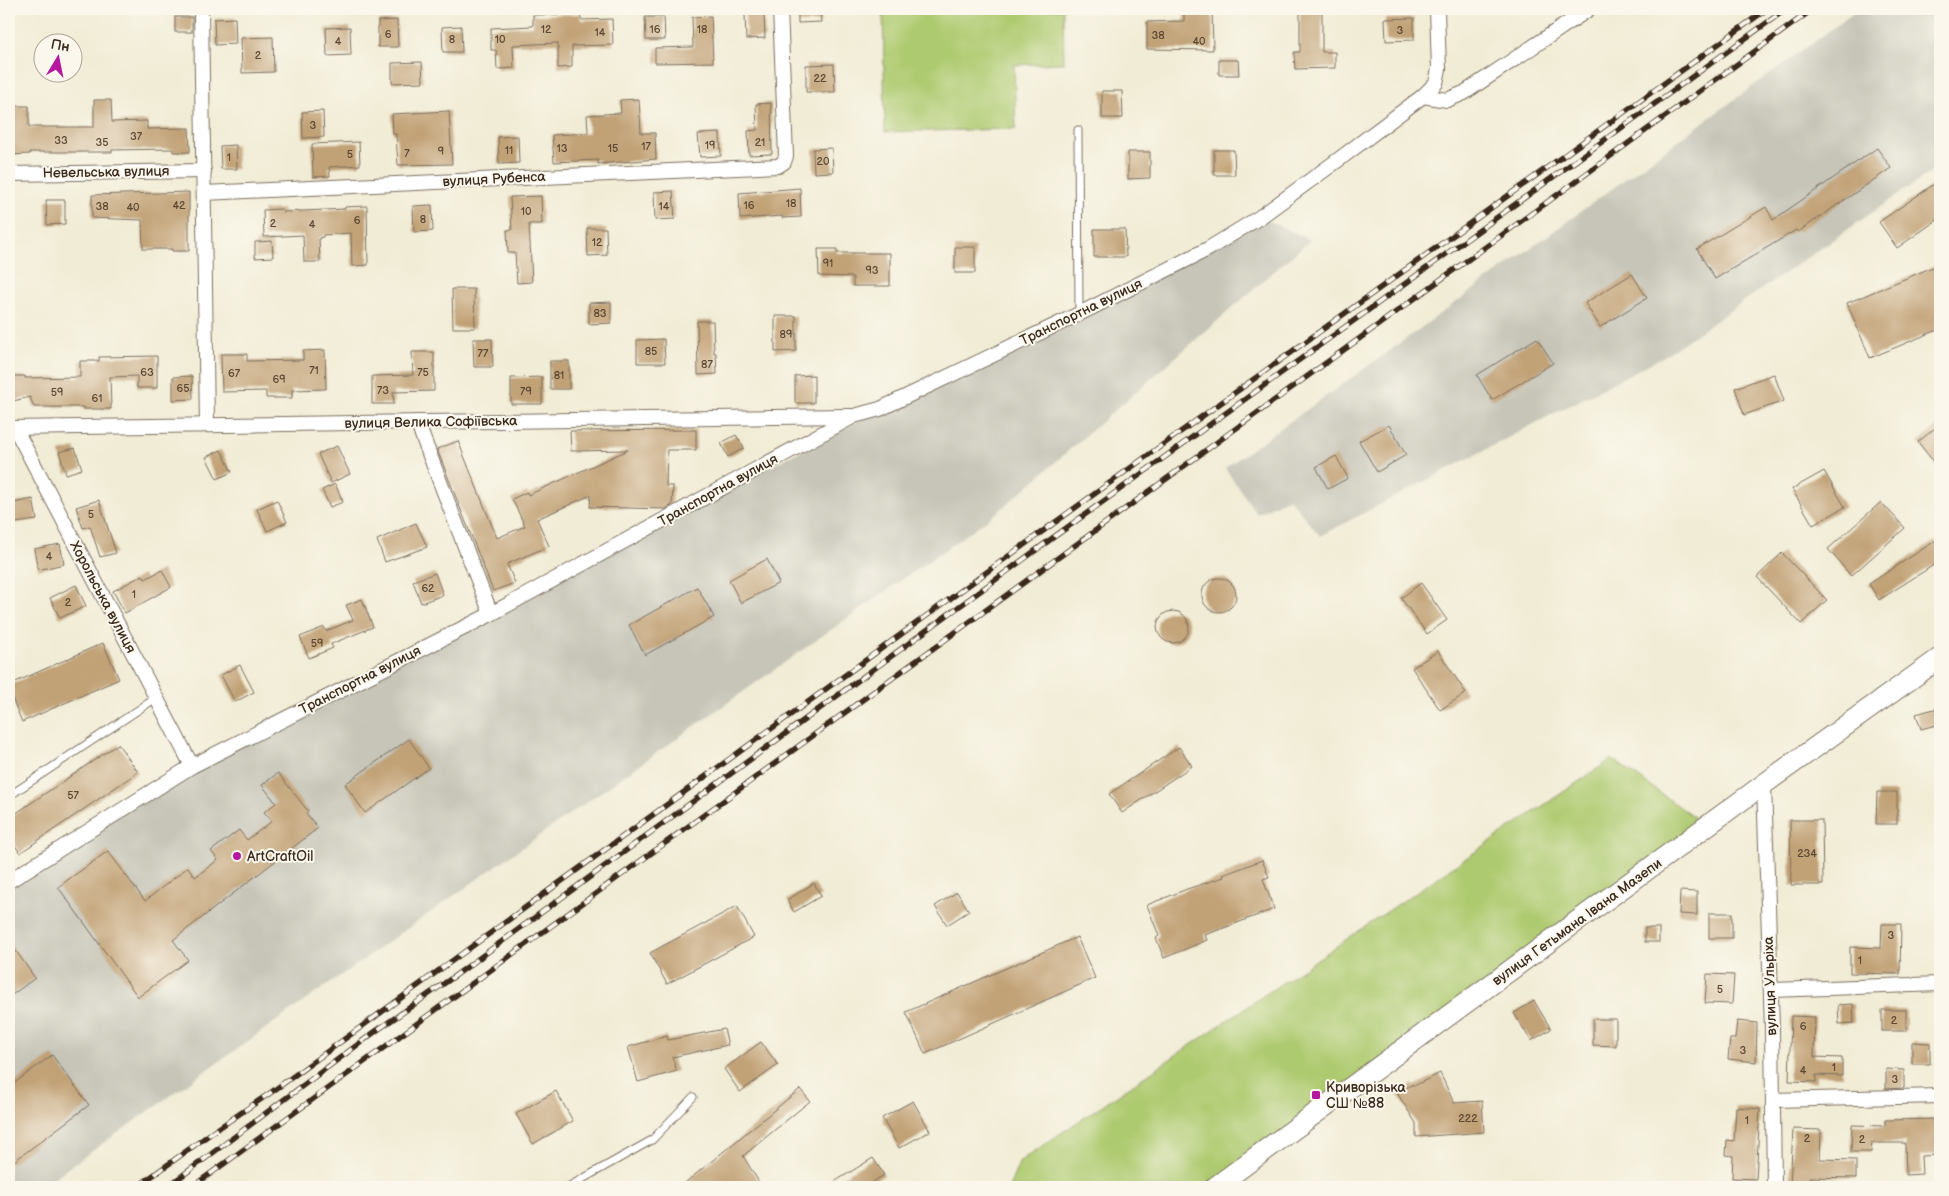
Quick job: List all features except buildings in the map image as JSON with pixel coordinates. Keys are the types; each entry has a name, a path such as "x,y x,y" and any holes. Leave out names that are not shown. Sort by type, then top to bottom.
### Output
{"main road":[{"name":"вулиця Гетьмана Івана Мазепи","path":"1215,1187 1764,784 1940,658"}],"street":[{"path":"201,9 207,425"},
{"name":"вулиця Рубенса","path":"204,193 778,166 784,162 786,156 780,9"},
{"name":"Транспортна вулиця","path":"9,881 192,766 491,614 854,416 880,409 1079,314 1208,249 1260,217 1423,96 1436,83 1439,69 1437,9"},
{"path":"1423,96 1447,100 1464,93 1589,9"},
{"name":"Невельська вулиця","path":"9,174 204,171"},
{"name":"вулиця Велика Софіївська","path":"12,428 854,416"},
{"path":"417,422 491,614"},
{"name":"Хорольська вулиця","path":"12,428 192,766"},
{"name":"вулиця Ульріха","path":"1764,784 1771,990 1774,1187"},
{"path":"1771,990 1940,984"},
{"path":"1773,1100 1940,1096"}],"lane":[{"path":"1078,130 1079,314"},
{"path":"9,796 156,698"},
{"path":"568,1187 652,1140 693,1097"}],"shaded area":[{"path":"1859,9 1940,9 1940,166 1664,356 1320,536 1289,498 1257,514 1225,468"},
{"path":"1260,217 1310,240 998,512 41,1187 9,1187 9,881 192,766 881,409"}],"green space":[{"path":"883,9 1063,9 1064,63 1014,65 1016,129 885,132"},
{"path":"1612,759 1708,827 1218,1187 1009,1187 1020,1161"}],"railway":[{"path":"137,1187 273,1091 1050,526 1767,9"},
{"path":"167,1187 376,1031 452,978 1058,534 1786,9"},
{"path":"192,1187 1813,9"}],"place":[{"name":"ArtCraftOil","path":"237,856"},
{"name":"Криворізька СШ №88","path":"1316,1095"}]}
